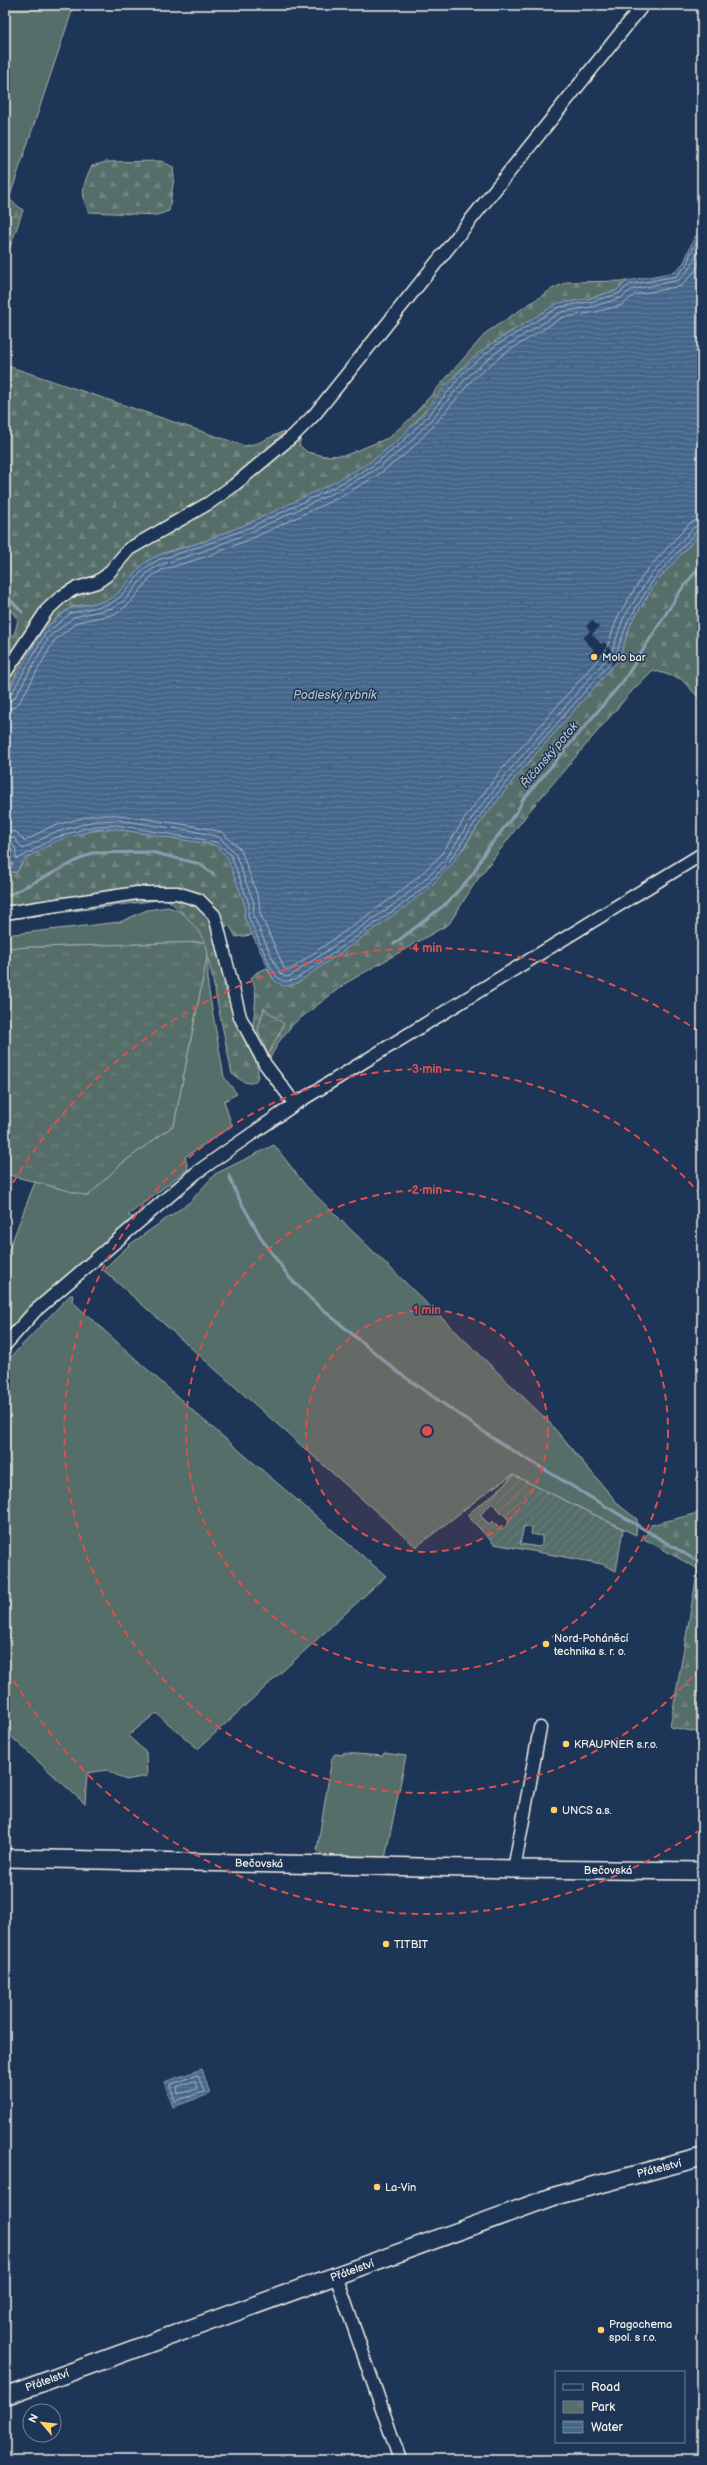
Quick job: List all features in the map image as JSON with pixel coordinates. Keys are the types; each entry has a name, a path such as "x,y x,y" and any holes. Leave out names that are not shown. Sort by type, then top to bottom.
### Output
{"main road":[{"name":"Bečovská","path":"5,1858 514,1869 702,1870"},
{"name":"Přátelství","path":"5,2396 555,2196 702,2157"}],"street":[{"path":"5,673 47,610 60,596 74,589 97,582 106,575 129,549 209,503 233,486 294,435 315,414 643,5"},
{"path":"5,1345 35,1311 196,1173 295,1104 702,854"},
{"path":"5,913 138,893 177,893 200,900 214,915 240,1017 265,1064 295,1104"},
{"path":"514,1869 540,1728"},
{"path":"336,2276 400,2460"}],"green space":[{"path":"5,5 74,5 9,199 5,196"},
{"path":"161,161 173,167 174,178 169,211 157,215 89,212 84,200 84,189 86,178 92,166 106,162"},
{"path":"5,196 23,210 5,262"},
{"path":"627,281 617,290 575,303 535,319 496,340 462,368 396,443 369,463 290,505 207,540 156,556 136,572 116,596 104,602 79,605 69,609 48,626 39,637 17,673 5,698 5,645 15,632 18,620 5,603 5,365 245,446 258,443 282,432 301,438 299,445 307,452 324,456 346,455 388,438 410,419 487,332 552,289 567,282"},
{"path":"702,531 702,701 681,679 653,670 632,691 531,809 475,883 449,924 346,983 293,1024 278,1043 268,1062 254,1041 253,1025 255,993 251,978 257,972 267,968 274,980 391,916 429,888 463,849 480,823 515,778 619,659 631,623 657,581"},
{"path":"116,829 215,845 227,856 245,905 244,917 251,928 252,935 236,937 229,925 216,932 231,1007 235,1019 257,1065 257,1078 254,1082 248,1083 232,1074 205,942 188,918 166,899 5,920 5,844 13,851 6,872 17,872 24,861 35,852 60,839 89,832"},
{"path":"168,907 181,912 186,916 205,942 5,948 5,935 120,922 147,910"},
{"path":"205,942 208,952 174,1125 121,1164 88,1196 5,1174 5,948"},
{"path":"208,952 208,986 224,1077 237,1094 224,1101 232,1126 185,1157 188,1169 128,1215 136,1219 5,1333 5,1260 35,1182 88,1195 121,1164 174,1125"},
{"path":"264,1008 284,1024 268,1055 258,1030"},
{"path":"274,1145 306,1186 548,1421 620,1506 637,1519 636,1535 513,1475 491,1489 416,1547 103,1270 129,1245 190,1202 215,1174"},
{"path":"70,1295 73,1295 72,1301 76,1305 200,1417 386,1576 198,1749 156,1713 128,1736 146,1752 147,1776 126,1780 107,1770 87,1773 85,1804 5,1731 5,1363"},
{"path":"513,1475 623,1529 616,1571 602,1564 494,1544 467,1515 508,1481","holes":["492,1503 510,1521 502,1530 493,1521 489,1524 480,1515","524,1526 532,1528 531,1534 542,1536 542,1544 540,1547 520,1544"]},
{"path":"702,1512 702,1733 670,1727 698,1569 644,1539 651,1525"},
{"path":"343,1753 383,1756 384,1753 406,1756 385,1859 325,1857 317,1850 332,1758 335,1754 343,1755"}],"water":[{"name":"Podleský rybník","path":"702,229 702,531 657,581 631,623 619,659 515,778 480,823 452,864 429,888 405,907 296,984 283,986 274,980 244,917 245,905 227,857 215,845 116,829 94,830 56,841 23,860 17,872 6,872 13,851 5,844 5,698 42,631 69,609 108,600 118,593 143,564 156,556 205,541 249,523 331,484 370,462 397,441 425,413 461,370 493,343 558,303 588,299 617,290 627,281 675,272 684,262 694,238"},
{"path":"202,2069 210,2094 173,2107 164,2082"}],"pier":[{"path":"592,620 599,627 592,634 601,644 604,642 619,659 612,665 604,656 599,660 592,652 594,650 583,638 590,631 586,626"}],"waterway":[{"name":"Říčanský potok","path":"394,944 447,903 473,874 485,852 518,810 522,801 624,680 681,590 702,564"},
{"path":"5,594 22,612"},
{"name":"Říčanský potok","path":"5,897 92,853 151,852 200,864 213,874"},
{"path":"5,868 12,864"},
{"path":"229,1176 238,1197 263,1241 290,1278 315,1303 399,1373 500,1443 702,1564"}],"place":[{"name":"Molo bar","path":"594,657"},
{"name":"Nord-Poháněcí technika s. r. o.","path":"546,1644"},
{"name":"KRAUPNER s.r.o.","path":"566,1744"},
{"name":"UNCS a.s.","path":"554,1810"},
{"name":"TITBIT","path":"386,1944"},
{"name":"La-Vin","path":"377,2187"},
{"name":"Pragochema spol. s r.o.","path":"601,2330"}]}
